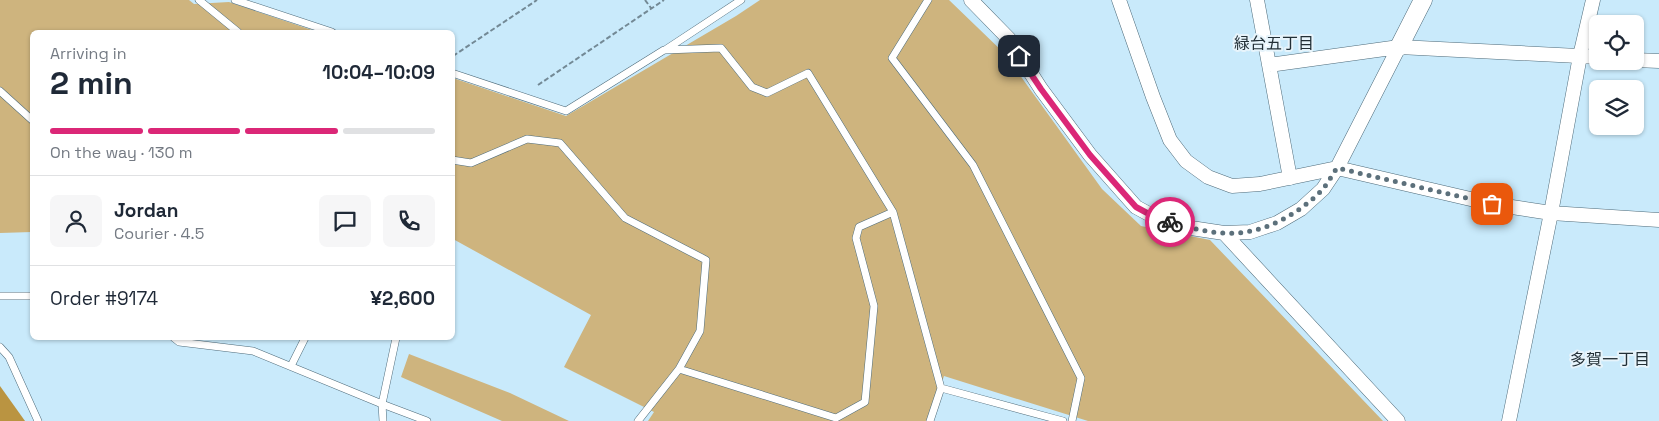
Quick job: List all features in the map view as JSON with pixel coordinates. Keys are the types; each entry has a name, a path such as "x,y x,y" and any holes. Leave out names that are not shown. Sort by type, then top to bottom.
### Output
{"street":[{"path":"971,0 1008,39 1041,89 1090,155 1136,207 1160,220 1191,228 1224,233 1250,232 1277,222 1301,209 1322,189 1337,168 1423,0"},
{"path":"1119,0 1170,140 1186,161 1208,177 1232,186 1260,184 1337,168 1492,204 1551,213 1659,220"},
{"path":"1257,0 1290,178"},
{"path":"1509,421 1551,213 1580,56 1593,0"},
{"path":"1269,65 1399,47 1589,56"},
{"path":"1644,60 1659,61"},
{"path":"1224,233 1398,421"}],"lane":[{"path":"200,0 236,30"},
{"path":"235,0 326,30"},
{"path":"455,73 566,110 741,0"},
{"path":"928,0 892,58 973,165 1080,378 1072,421"},
{"path":"664,50 721,48 752,87 766,94 808,73 893,212 941,388 930,421"},
{"path":"0,90 30,118"},
{"path":"455,160 471,163 527,139 560,144 625,218 706,260 700,331 679,369 638,421"},
{"path":"679,369 836,418 865,402 874,306 856,238 858,227 893,212"},
{"path":"0,296 30,296"},
{"path":"176,340 179,342 253,351 427,421"},
{"path":"291,366 304,340"},
{"path":"383,421 382,404 396,340"},
{"path":"0,347 9,357 38,421"},
{"path":"941,388 1063,421"}],"path":[{"path":"455,54 537,0"},
{"path":"645,0 651,9"},
{"path":"538,85 664,0"}],"shaded area":[{"path":"0,0 189,0 194,4 229,2 312,30 30,30 30,232 0,233"},
{"path":"760,0 949,0 1004,53 1102,189 1141,226 1210,240 1383,421 1088,421 944,376 928,421 648,421 654,412 564,367 591,315 455,240 455,79 566,116"},
{"path":"409,354 510,393 569,421 502,421 401,377"},
{"path":"0,386 25,421 0,421"}],"way so far":[{"path":"1170,222 1191,228 1224,233 1250,232 1277,222 1301,209 1322,189 1337,168 1492,204"}],"district":[{"name":"緑台五丁目","path":"1274,43"},
{"name":"多賀一丁目","path":"1610,359"}],"route":[{"path":"1019,56 1090,155 1136,207 1160,220 1170,222"}]}
